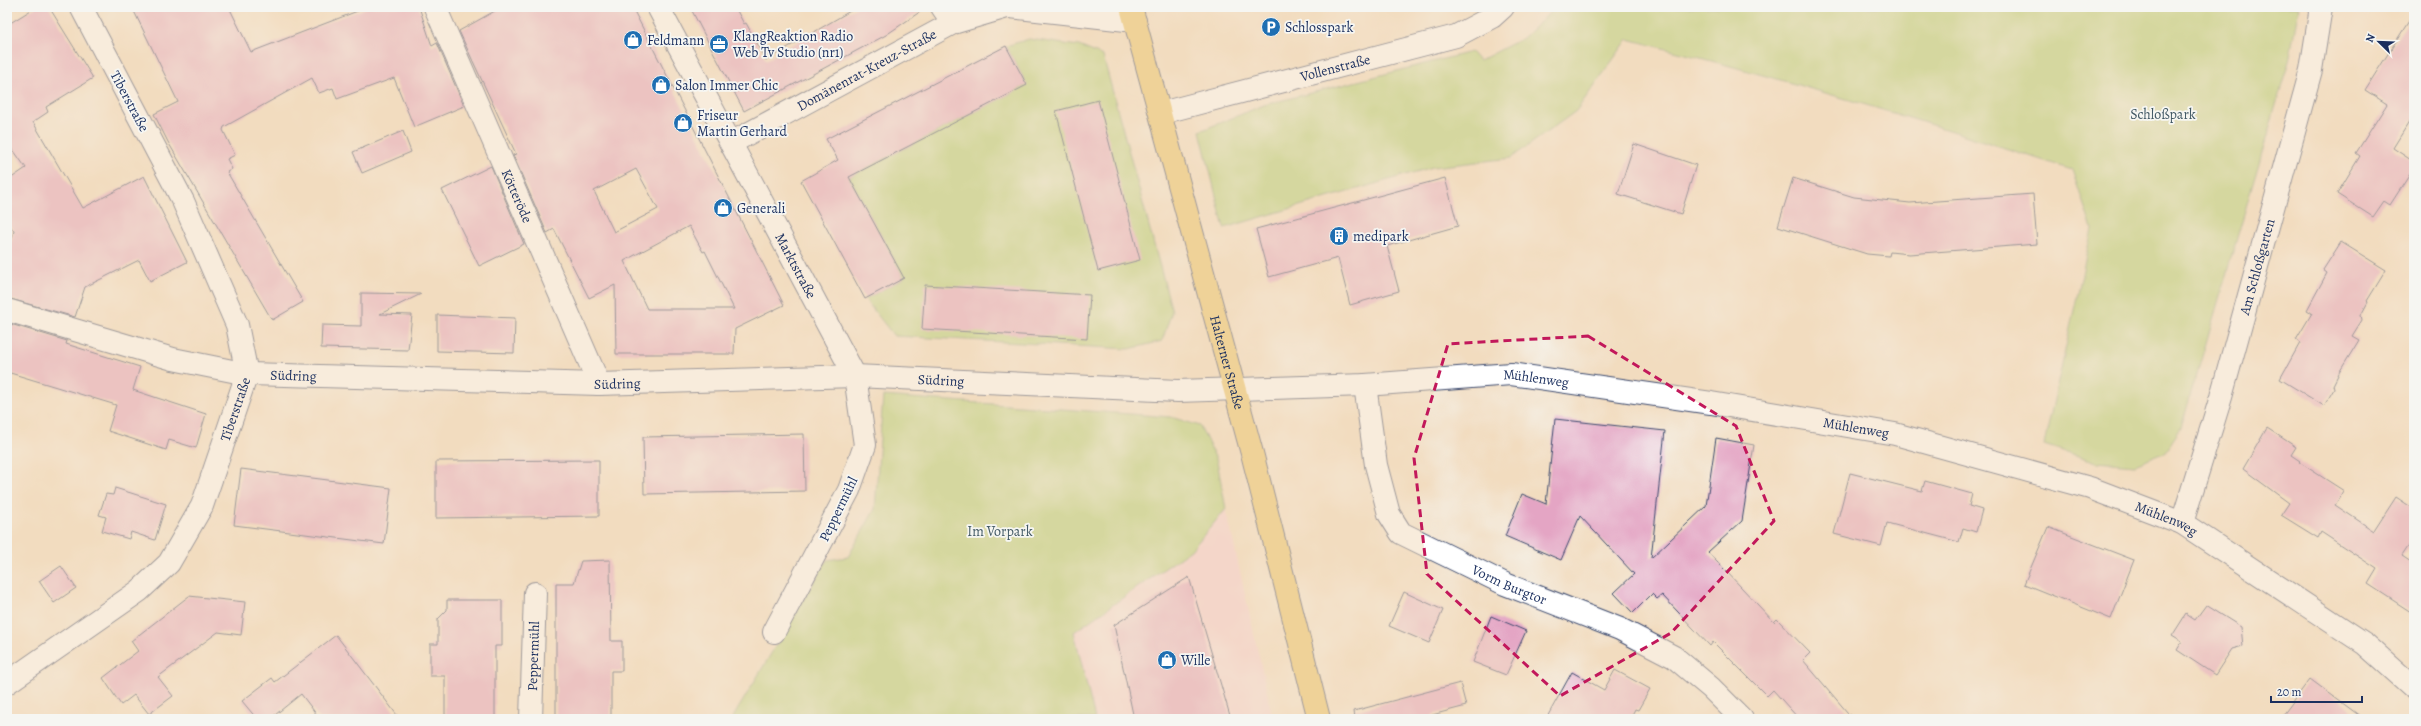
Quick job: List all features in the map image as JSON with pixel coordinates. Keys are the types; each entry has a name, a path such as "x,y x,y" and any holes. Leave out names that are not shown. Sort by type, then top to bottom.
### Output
{"main road":[{"name":"Halterner Straße","path":"1133,14 1235,391 1319,719"}],"street":[{"name":"Tiberstraße","path":"7,683 139,591 169,563 202,506 247,374 237,324 183,202 81,7"},
{"name":"Kötteröde","path":"435,7 599,384"},
{"name":"Marktstraße","path":"658,7 855,376"},
{"name":"Domänenrat-Kreuz-Straße","path":"730,143 948,15 1007,7"},
{"path":"1010,7 1133,14"},
{"name":"Vollenstraße","path":"1161,113 1456,36 1492,17 1503,7"},
{"name":"Am Schloßgarten","path":"2182,523 2221,397 2311,70 2321,7"},
{"name":"Südring","path":"7,310 173,359 247,374 599,384 855,376 1178,391 1235,391"},
{"name":"Mühlenweg","path":"1235,391 1365,385 1511,374 1710,403 1896,434 2090,488 2182,523 2365,644 2414,688"},
{"name":"Peppermühl","path":"774,632 849,490 866,445 855,376"},
{"name":"Vorm Burgtor","path":"1365,385 1376,465 1389,514 1401,533 1505,584 1620,629 1674,657 1711,688 1742,719"},
{"name":"Peppermühl","path":"531,719 535,593"}],"highlighted area":[{"path":"1588,336 1736,426 1774,521 1671,633 1560,696 1427,574 1414,458 1448,344"}],"shaded area":[{"path":"1226,509 1273,719 1095,719 1074,632 1191,550"}],"green space":[{"name":"Schloßpark","path":"1556,7 2299,7 2289,61 2181,428 2164,453 2135,465 2097,462 2044,445 2092,229 2072,170 1851,100 1628,39 1576,111 1511,158 1433,167 1224,228 1200,131 1264,105 1471,52 1479,61 1523,38"},
{"path":"1029,39 1079,46 1103,56 1172,311 1162,341 1129,349 894,336 865,299 904,278 849,177 1027,85 1006,46"},
{"name":"Im Vorpark","path":"883,396 1171,417 1200,426 1217,461 1226,509 1191,550 1074,632 1095,719 732,719 827,560 848,557 875,509"}],"building":[{"path":"36,7 49,7 93,78 46,107 48,112 33,122 83,208 144,176 187,262 150,281 139,260 85,287 75,317 7,298 7,254 14,231 7,222 7,181 26,168 7,141 7,25"},
{"path":"132,7 229,7 251,52 368,7 419,7 432,46 437,43 464,106 414,127 394,78 337,99 333,88 319,93 312,78 224,127 223,130 235,155 227,159 232,169 227,172 303,302 272,320 168,142 154,114 178,102"},
{"path":"502,7 632,7 784,305 735,329 734,354 616,354 615,285 589,298 554,229 547,233 513,155 516,154 459,31","holes":["636,169 658,209 614,232 594,191","689,226 703,252 705,251 734,309 647,309 624,261"]},
{"path":"690,7 735,7 744,24 746,23 766,60 857,7 927,7 886,35 744,111"},
{"path":"2414,13 2414,121 2411,119 2393,148 2414,162 2414,168 2390,205 2384,201 2373,217 2337,194 2360,156 2356,153 2387,104 2365,90"},
{"path":"1006,46 1027,85 849,177 904,278 865,299 801,181 838,160 826,139"},
{"path":"1098,100 1140,260 1098,271 1056,111"},
{"path":"403,131 411,152 362,173 353,152"},
{"path":"1634,144 1696,165 1681,214 1618,194"},
{"path":"491,166 524,244 479,266 442,190"},
{"name":"medipark","path":"1445,178 1458,226 1387,246 1399,291 1350,305 1338,258 1269,277 1256,229"},
{"path":"1793,178 1854,197 1910,203 2033,194 2037,244 1909,254 1890,252 1889,256 1867,254 1778,226"},
{"path":"2341,242 2386,270 2367,301 2368,302 2361,315 2362,320 2352,336 2359,340 2340,371 2333,385 2334,389 2324,406 2280,379 2300,343 2296,340 2312,313 2307,310 2327,273 2323,270"},
{"path":"925,285 1090,295 1087,339 922,329"},
{"path":"361,293 421,294 380,314 412,315 408,350 321,348 322,325 361,326"},
{"path":"437,315 515,318 514,353 437,351"},
{"path":"7,323 67,341 66,344 140,367 133,390 206,414 196,448 169,440 166,450 108,431 116,405 7,372"},
{"path":"1555,419 1665,431 1651,558 1706,506 1716,438 1754,445 1742,521 1708,552 1774,622 1777,619 1810,653 1803,660 1853,719 1799,719 1773,690 1767,696 1713,642 1710,646 1662,595 1657,599 1652,594 1633,613 1614,593 1634,574 1580,516 1561,560 1505,536 1522,494 1546,504"},
{"path":"2267,428 2296,447 2291,455 2300,461 2299,462 2344,491 2335,505 2374,531 2396,497 2414,509 2414,538 2402,556 2414,564 2414,614 2368,584 2377,569 2321,532 2318,538 2281,515 2289,503 2243,469"},
{"path":"804,434 805,491 644,494 643,437"},
{"path":"599,460 599,516 436,518 436,461"},
{"path":"241,469 391,488 384,544 234,525"},
{"path":"1850,473 1922,491 1925,481 1972,494 1969,506 1982,510 1976,532 1963,528 1959,542 1887,523 1881,546 1834,534"},
{"path":"115,488 166,504 155,540 131,532 129,539 102,531 106,517 99,515 106,494 113,495"},
{"path":"2048,527 2134,560 2111,619 2024,584"},
{"path":"610,560 611,641 622,641 622,671 611,671 611,719 556,719 556,583 574,583 581,561"},
{"path":"61,566 76,588 54,603 39,581"},
{"name":"Wille","path":"1189,577 1231,719 1134,719 1114,625"},
{"path":"1404,592 1443,610 1429,643 1389,626"},
{"path":"189,596 245,602 241,635 218,632 158,677 173,696 149,714 134,695 121,705 103,678 138,651 131,641"},
{"path":"447,600 502,600 502,646 495,646 495,719 445,719 445,676 430,676 430,644 438,644 438,619 447,610"},
{"path":"2206,605 2241,627 2243,646 2232,649 2215,675 2177,650 2182,642 2172,636 2186,614 2195,620"},
{"path":"1491,616 1526,631 1506,675 1473,662"},
{"path":"336,635 400,719 320,719 301,694 270,719 257,719 242,701 272,678 275,682"},
{"path":"1615,670 1650,689 1638,710 1635,709 1630,719 1546,719 1572,672 1604,690"},
{"path":"2310,679 2364,719 2280,719"},
{"path":"1460,683 1466,706 1432,715 1433,719 1355,719 1354,711"}],"place":[{"name":"Schlosspark","path":"1271,27"},
{"name":"Feldmann","path":"633,40"},
{"name":"KlangReaktion Radio Web Tv Studio (nr1)","path":"719,44"},
{"name":"Salon Immer Chic","path":"661,85"},
{"name":"Friseur Martin Gerhard","path":"683,123"},
{"name":"Generali","path":"723,208"},
{"name":"medipark","path":"1339,236"},
{"name":"Wille","path":"1167,660"}]}
